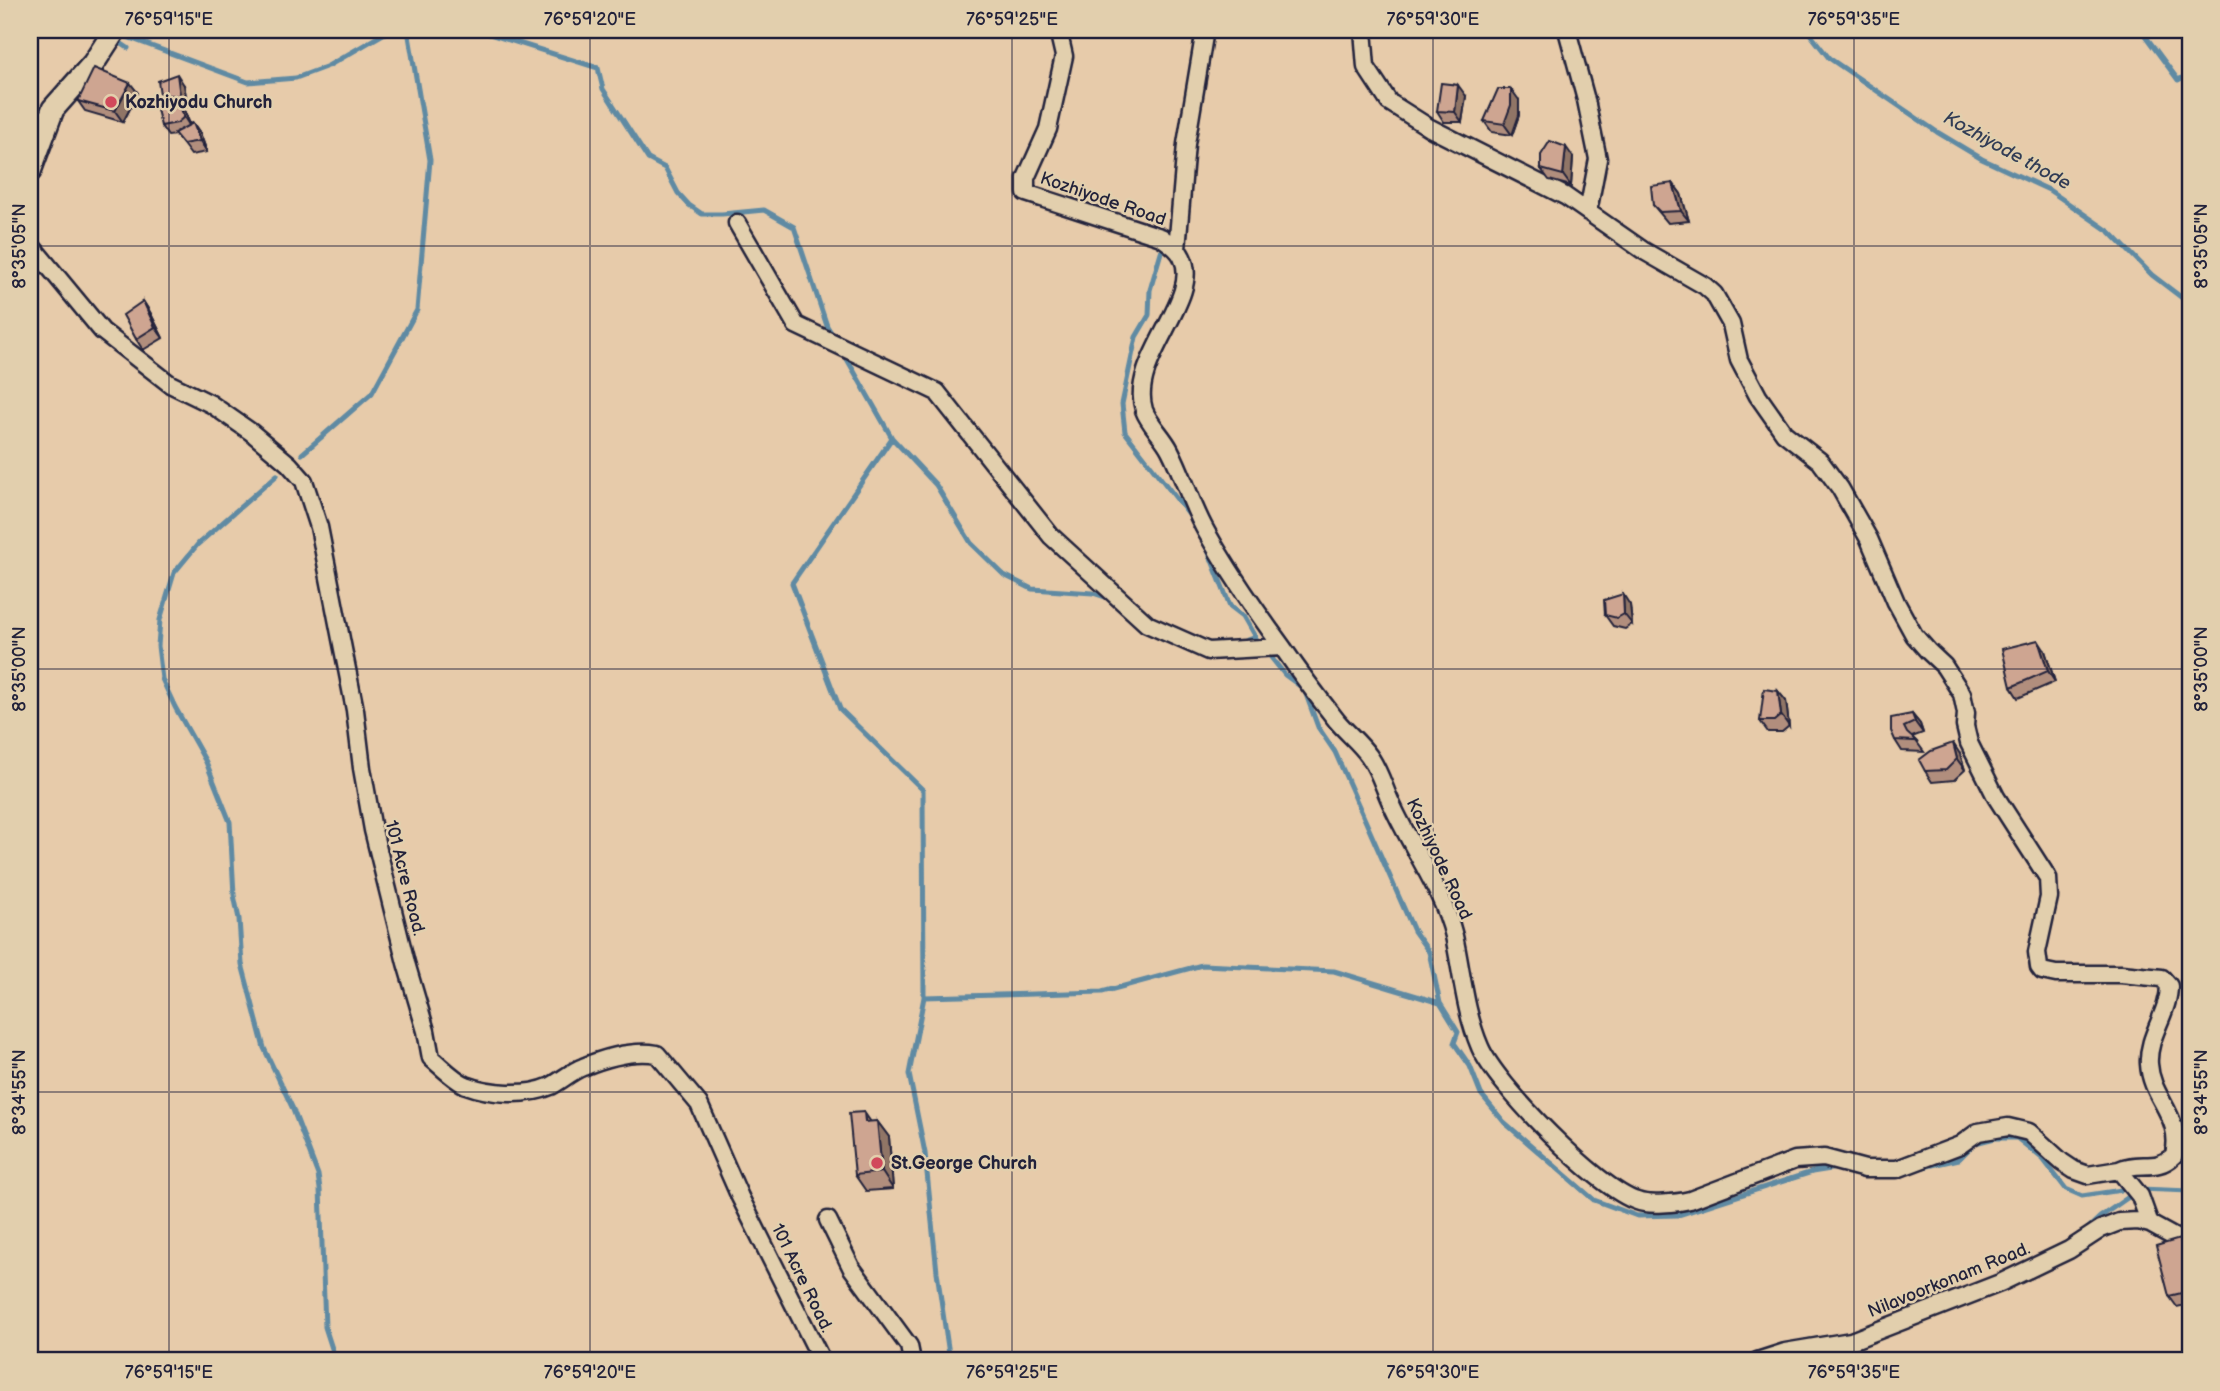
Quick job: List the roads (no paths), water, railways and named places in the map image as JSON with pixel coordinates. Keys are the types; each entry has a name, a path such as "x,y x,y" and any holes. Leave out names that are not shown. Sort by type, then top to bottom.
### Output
{"main road":[{"path":"30,171 53,109 93,64 115,30"}],"street":[{"name":"Kozhiyode Road","path":"1058,30 1064,56 1048,129 1026,178 1026,193 1161,237 1177,248 1186,266 1184,287 1143,378 1142,400 1145,412 1169,448 1206,531 1282,647 1339,723 1368,754 1379,773 1392,805 1429,876 1453,934 1480,1047 1498,1076 1540,1123 1590,1173 1640,1203 1690,1200 1795,1160 1824,1158 1865,1169 1898,1169 1960,1145 1978,1132 2008,1127 2029,1132 2062,1162 2088,1175 2136,1165 2161,1165 2174,1155 2175,1129 2153,1081 2148,1061 2156,1028 2168,1000 2169,986 2166,981 2162,978 2121,974 2056,974 2042,971 2037,952 2049,897 2048,878 1996,797 1973,751 1965,726 1966,713 1962,694 1944,666 1927,652 1914,635 1896,602 1869,539 1840,488 1824,464 1784,433 1764,406 1740,360 1731,324 1714,294 1705,286 1644,251 1588,212"},
{"path":"1177,248 1186,144 1205,30"},
{"path":"1363,30 1366,67 1389,102 1430,128 1550,188 1588,212 1598,159 1586,100 1567,30"},
{"path":"737,223 796,325 937,391 1051,536 1147,624 1208,652 1282,647"},
{"name":"101 Acre Road.","path":"30,244 102,331 170,384 211,404 251,432 289,464 304,481 319,527 355,710 373,830 431,1058 464,1085 508,1093 531,1092 549,1086 583,1067 615,1057 643,1052 657,1054 699,1104 740,1197 822,1361"},
{"path":"2119,1170 2136,1191 2150,1224 2181,1241 2190,1250"},
{"path":"828,1220 851,1267 909,1346 912,1361"},
{"name":"Nilavoorkonam Road.","path":"1757,1361 1785,1352 1851,1341 2000,1283 2070,1250 2101,1229 2119,1222 2138,1221 2150,1224"}],"waterway":[{"path":"119,34 248,82 296,78 328,66 390,30"},
{"path":"302,454 372,393 417,310 430,160 408,30"},
{"path":"477,30 598,68 603,89 648,159 665,168 678,193 702,214 764,210 794,227 827,326 834,337"},
{"name":"Kozhiyode thode","path":"1807,30 1829,58 1937,132 1982,159 2049,190 2110,232 2152,275 2190,304"},
{"path":"2141,30 2178,80 2190,74"},
{"path":"116,40 128,48"},
{"path":"1161,252 1150,290 1149,315 1136,337 1122,404 1125,432 1193,520"},
{"path":"843,352 892,438 936,485 971,543 1004,575 1032,589 1093,593 1111,599"},
{"path":"892,438 792,583 840,709 923,790 924,997 1102,992 1202,965 1334,971 1440,1003"},
{"path":"277,475 198,544 174,573 160,620 158,646 162,679 206,762 230,822 234,895 239,919 242,964 264,1048 292,1107 318,1175 325,1327 336,1361"},
{"path":"1204,540 1230,606 1243,616 1255,637"},
{"path":"1239,643 1255,637 1285,675 1304,689 1318,727 1335,752 1414,931 1429,952 1440,1003 1458,1032 1454,1043 1470,1066 1481,1094 1504,1122 1594,1200 1637,1216 1678,1215 1812,1172 1837,1168"},
{"path":"924,997 909,1074 925,1153 937,1272 950,1361"},
{"path":"1919,1168 1959,1159 1975,1143 1995,1138 2017,1138 2043,1159 2066,1189 2082,1196 2128,1189"},
{"path":"2083,1233 2100,1217 2140,1189 2190,1191"},
{"path":"1805,1341 1829,1337"}],"place":[{"name":"Kozhiyodu Church","path":"111,102"},
{"name":"St.George Church","path":"877,1163"}]}
